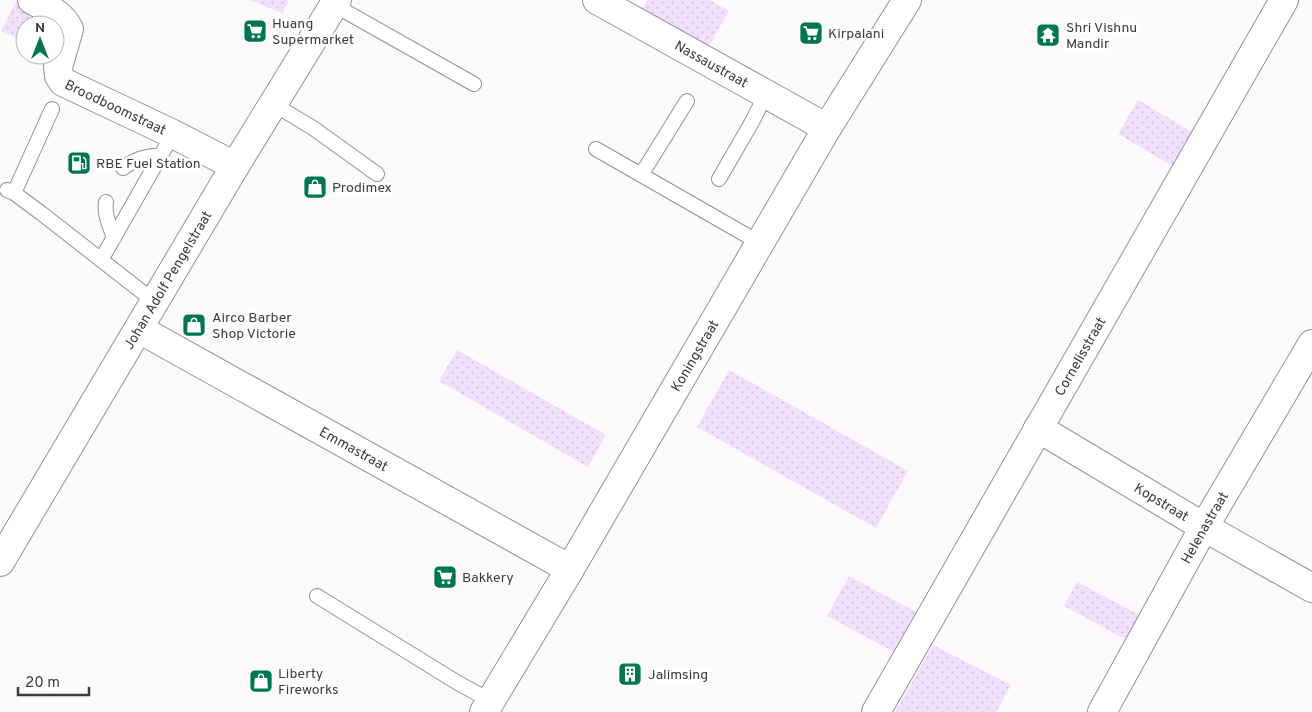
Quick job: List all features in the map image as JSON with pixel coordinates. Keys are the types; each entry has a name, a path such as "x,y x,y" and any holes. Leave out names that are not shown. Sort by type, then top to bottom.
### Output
{"street":[{"name":"Broodboomstraat","path":"32,0 65,20 69,29 58,67 59,76 63,82 167,144 235,166"},
{"name":"Nassaustraat","path":"597,0 827,128"},
{"name":"Koningstraat","path":"488,706 827,128 907,0"},
{"name":"Cornelisstraat","path":"876,712 1284,0"},
{"name":"Johan Adolf Pengelstraat","path":"0,562 235,166 336,3"},
{"name":"Emmastraat","path":"139,329 570,569"},
{"name":"Helenastraat","path":"1102,712 1204,527 1312,344"},
{"name":"Kopstraat","path":"1038,428 1204,527 1312,588"}],"lane":[{"path":"336,3 474,84"},
{"path":"719,179 766,94"},
{"path":"641,174 686,101"},
{"path":"273,104 313,128 376,174"},
{"path":"52,109 10,192 155,302"},
{"path":"123,168 167,144"},
{"path":"101,260 167,144"},
{"path":"596,149 760,243"},
{"path":"106,202 106,216 114,238"},
{"path":"317,596 458,683 488,706"}],"shaded area":[{"path":"17,0 23,0 42,15 15,15 15,37 1,31"},
{"path":"250,0 289,0 282,13"},
{"path":"647,0 710,0 729,11 706,51 639,14"},
{"path":"1138,100 1194,133 1174,167 1118,134"},
{"path":"457,350 606,435 588,467 439,381"},
{"path":"729,370 908,471 876,528 697,427"},
{"path":"849,576 929,619 907,659 827,616"},
{"path":"1077,582 1147,619 1134,644 1064,606"},
{"path":"933,645 1011,685 996,712 895,712"}],"place":[{"name":"Huang Supermarket","path":"255,31"},
{"name":"Kirpalani","path":"811,33"},
{"name":"Shri Vishnu Mandir","path":"1048,35"},
{"name":"RBE Fuel Station","path":"79,163"},
{"name":"Prodimex","path":"315,187"},
{"name":"Airco Barber Shop Victorie","path":"194,325"},
{"name":"Bakkery","path":"445,577"},
{"name":"Jalimsing","path":"630,674"},
{"name":"Liberty Fireworks","path":"261,681"}]}
